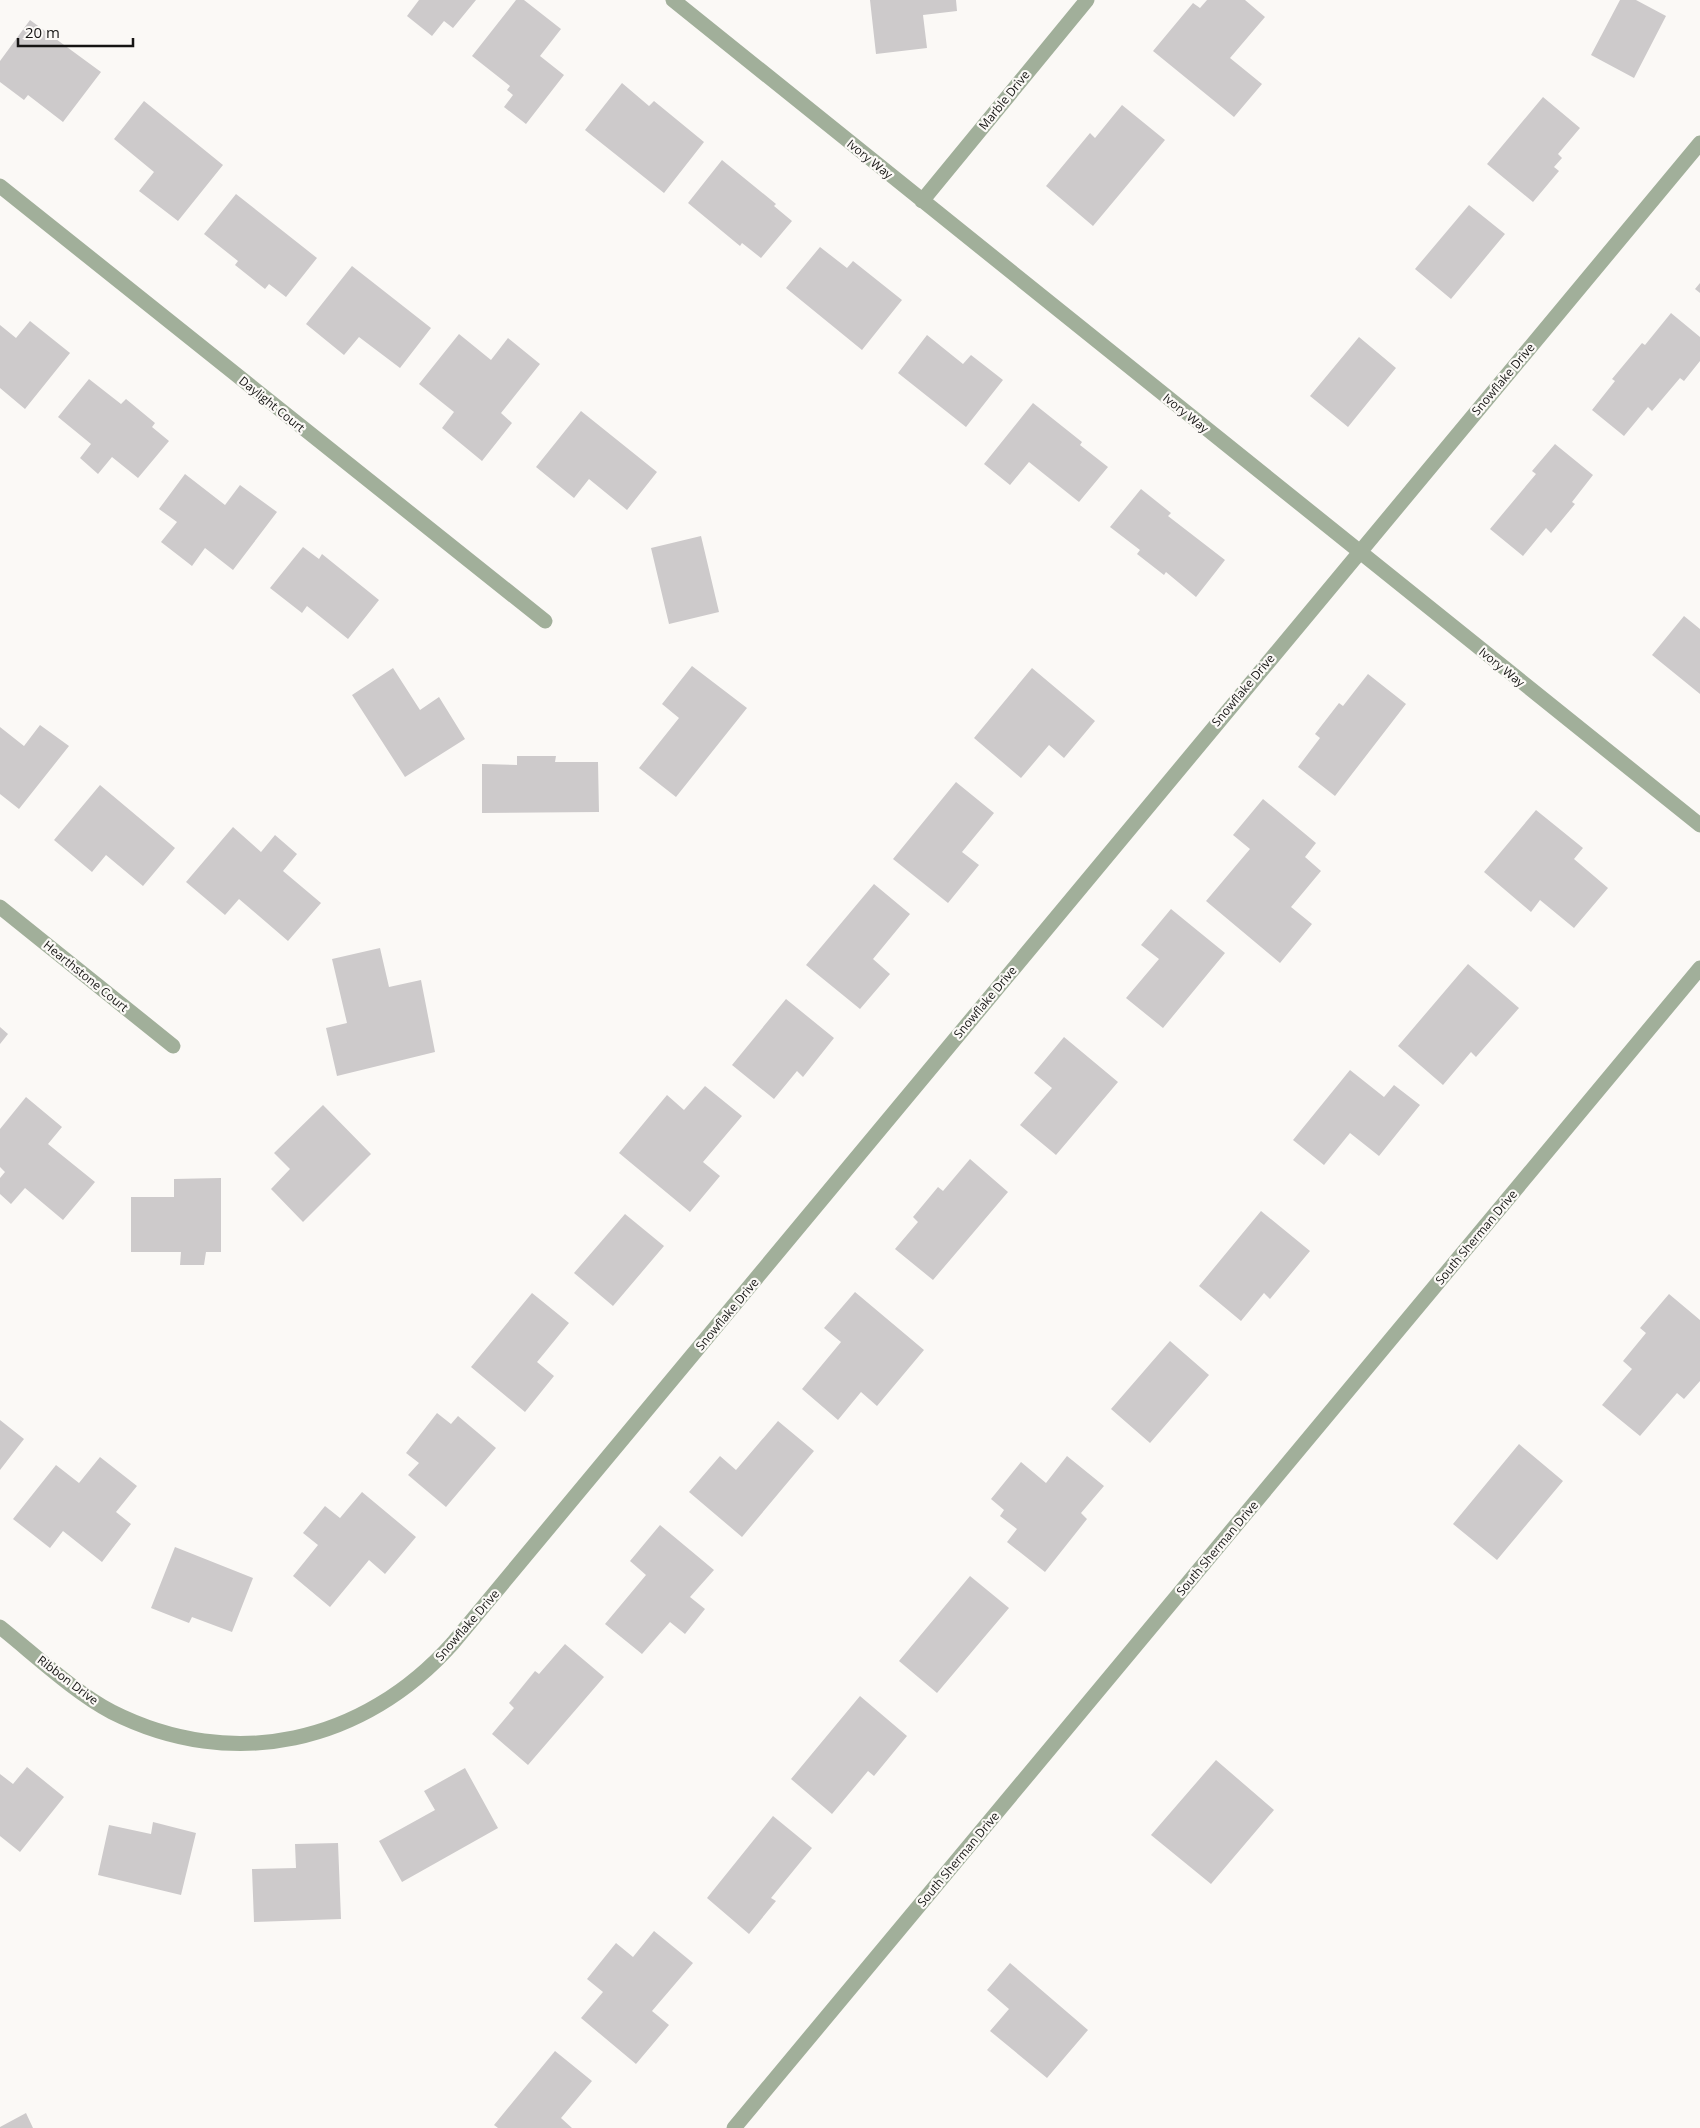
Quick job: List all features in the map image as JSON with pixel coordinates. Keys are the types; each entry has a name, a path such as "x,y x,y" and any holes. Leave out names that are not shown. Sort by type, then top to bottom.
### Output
{"street":[{"name":"Ivory Way","path":"673,0 1700,825"},
{"name":"Marble Drive","path":"922,201 1087,0"},
{"name":"Snowflake Drive","path":"199,1741 235,1744 272,1742 332,1728 372,1711 388,1701 416,1680 442,1656 1700,143"},
{"name":"Daylight Court","path":"0,186 545,621"},
{"name":"Hearthstone Court","path":"0,908 173,1046"},
{"name":"South Sherman Drive","path":"734,2128 1700,968"},
{"name":"Ribbon Drive","path":"0,1627 80,1693 112,1712 163,1732 199,1741"}],"building":[{"path":"419,0 476,0 453,28 444,21 432,36 407,16"},
{"path":"516,0 524,0 561,29 540,56 564,75 526,124 504,107 513,95 507,90 510,86 472,56"},
{"path":"870,0 956,0 957,11 923,15 927,48 876,54"},
{"path":"1207,0 1245,0 1265,17 1230,58 1262,84 1234,117 1153,51 1193,3 1200,8"},
{"path":"1620,0 1636,0 1666,16 1634,78 1591,55"},
{"path":"30,20 101,72 63,122 28,95 24,100 0,82 0,61"},
{"path":"622,83 649,106 654,101 704,142 664,193 585,130"},
{"path":"1543,97 1580,128 1558,154 1562,158 1554,167 1559,171 1533,202 1487,164"},
{"path":"144,101 223,165 178,221 139,191 154,172 114,139"},
{"path":"1122,105 1165,140 1093,226 1046,186 1090,133 1095,138"},
{"path":"722,160 776,204 774,206 792,221 761,258 742,243 740,246 688,203"},
{"path":"236,194 317,258 286,297 269,284 265,289 235,265 238,261 204,234"},
{"path":"1469,205 1505,234 1451,299 1415,269"},
{"path":"820,247 847,268 853,261 902,300 862,350 786,288"},
{"path":"352,266 431,328 400,368 359,337 344,355 306,324"},
{"path":"1700,283 1700,293 1695,289"},
{"path":"1671,313 1700,337 1700,361 1684,381 1680,378 1652,411 1648,407 1624,436 1592,410 1615,381 1612,379 1642,343 1645,345"},
{"path":"30,321 70,353 25,409 0,388 0,325 16,338"},
{"path":"459,334 491,360 508,338 540,364 501,413 512,423 482,461 442,428 454,412 419,384"},
{"path":"927,335 963,364 971,355 1003,380 966,427 898,373"},
{"path":"1359,337 1396,368 1348,427 1310,396"},
{"path":"89,379 121,404 126,399 155,423 152,427 169,441 138,478 112,457 98,474 80,458 91,444 58,417"},
{"path":"1033,403 1082,442 1080,445 1108,467 1079,502 1029,462 1010,485 984,464"},
{"path":"581,411 657,472 627,510 589,479 574,498 536,467"},
{"path":"1555,444 1593,475 1572,502 1575,504 1551,533 1546,528 1523,556 1490,529 1536,474 1532,471"},
{"path":"185,474 225,505 240,485 277,512 233,570 205,548 192,566 161,542 177,522 159,509"},
{"path":"1141,489 1171,513 1168,516 1225,560 1196,597 1166,572 1164,575 1137,554 1140,550 1110,527"},
{"path":"701,536 719,612 669,624 651,548"},
{"path":"303,547 319,559 322,554 379,600 348,639 307,606 302,613 270,588"},
{"path":"1684,616 1700,629 1700,694 1652,655"},
{"path":"692,666 747,708 676,797 639,768 679,718 662,704"},
{"path":"393,668 420,710 439,697 465,739 405,777 352,695"},
{"path":"1032,668 1095,721 1064,758 1049,745 1021,778 974,738"},
{"path":"1368,674 1406,704 1335,796 1298,767 1320,738 1315,734 1339,703 1343,706"},
{"path":"40,725 69,746 19,809 0,794 0,727 24,746"},
{"path":"517,756 556,756 555,762 598,762 599,812 482,813 482,764 517,765"},
{"path":"956,782 994,813 962,852 979,865 948,903 893,859"},
{"path":"100,785 175,848 143,886 106,855 92,872 54,840"},
{"path":"1263,799 1316,843 1305,857 1321,871 1291,907 1312,924 1280,963 1206,901 1250,849 1233,835"},
{"path":"1536,810 1583,848 1574,859 1608,888 1574,928 1540,900 1531,912 1484,872"},
{"path":"233,827 261,852 275,835 297,854 283,871 321,903 288,941 239,899 225,915 186,882"},
{"path":"874,884 910,914 873,959 890,974 860,1009 806,965"},
{"path":"1171,909 1225,953 1163,1028 1126,998 1159,959 1141,945"},
{"path":"380,948 389,987 421,980 435,1052 337,1076 326,1028 347,1023 332,959"},
{"path":"1468,964 1519,1008 1476,1057 1471,1052 1443,1085 1398,1046"},
{"path":"786,999 834,1038 803,1077 797,1071 774,1099 732,1065"},
{"path":"0,1027 8,1034 0,1044"},
{"path":"1064,1037 1118,1082 1056,1155 1020,1125 1052,1088 1034,1073"},
{"path":"1350,1070 1384,1097 1394,1085 1420,1105 1379,1156 1350,1133 1324,1165 1293,1140"},
{"path":"705,1086 742,1116 703,1162 720,1176 690,1212 619,1153 667,1095 684,1110"},
{"path":"26,1097 62,1127 48,1144 95,1182 63,1220 25,1188 11,1204 0,1194 0,1178 5,1172 0,1167 0,1129"},
{"path":"323,1105 371,1154 303,1222 271,1189 290,1169 274,1153"},
{"path":"970,1159 1008,1192 933,1280 895,1249 918,1222 913,1217 938,1187 943,1191"},
{"path":"221,1178 221,1252 206,1252 204,1265 180,1265 181,1252 131,1252 131,1197 174,1197 174,1179"},
{"path":"1261,1211 1310,1251 1270,1299 1264,1293 1241,1321 1199,1286"},
{"path":"625,1214 664,1246 613,1306 574,1273"},
{"path":"855,1292 924,1350 877,1406 861,1392 838,1420 802,1389 841,1342 824,1328"},
{"path":"532,1293 569,1323 537,1362 554,1376 525,1412 471,1367"},
{"path":"1669,1294 1700,1320 1700,1381 1684,1399 1677,1393 1640,1436 1602,1405 1632,1369 1623,1361 1646,1333 1640,1328"},
{"path":"1170,1341 1209,1375 1150,1443 1111,1409"},
{"path":"437,1413 451,1424 458,1416 496,1448 446,1507 408,1475 419,1463 406,1453"},
{"path":"0,1420 24,1439 0,1470"},
{"path":"778,1421 814,1451 742,1537 689,1492 720,1456 736,1470"},
{"path":"1519,1444 1563,1481 1497,1560 1453,1524"},
{"path":"1067,1456 1104,1486 1081,1513 1087,1519 1045,1572 1007,1542 1017,1529 1000,1516 1004,1510 991,1499 1021,1462 1046,1483"},
{"path":"100,1457 137,1486 116,1512 131,1524 102,1562 63,1531 50,1548 13,1519 56,1465 79,1483"},
{"path":"362,1492 416,1537 385,1574 369,1560 330,1607 293,1576 318,1545 303,1533 325,1506 340,1518"},
{"path":"660,1525 714,1570 690,1597 705,1609 685,1634 670,1622 642,1654 605,1624 646,1575 630,1561"},
{"path":"175,1547 253,1578 232,1632 192,1617 189,1623 151,1608"},
{"path":"970,1576 1009,1608 937,1693 899,1661"},
{"path":"565,1644 604,1677 528,1765 492,1734 514,1708 509,1703 535,1671 539,1674"},
{"path":"860,1696 907,1736 874,1776 868,1771 832,1814 791,1779"},
{"path":"1216,1760 1274,1810 1211,1884 1151,1835"},
{"path":"27,1767 64,1797 20,1852 0,1836 0,1774 13,1784"},
{"path":"465,1768 498,1828 402,1882 379,1841 435,1810 424,1791"},
{"path":"773,1816 812,1848 771,1898 776,1901 749,1934 707,1898"},
{"path":"153,1822 196,1833 181,1895 98,1875 109,1825 151,1834"},
{"path":"338,1843 341,1919 254,1922 252,1869 296,1868 295,1844"},
{"path":"654,1931 693,1963 652,2011 669,2025 636,2064 581,2018 603,1992 587,1979 616,1943 633,1957"},
{"path":"1010,1963 1088,2030 1047,2078 990,2031 1009,2009 987,1990"},
{"path":"555,2051 592,2081 561,2118 572,2128 498,2128 494,2125"},
{"path":"26,2113 33,2128 0,2128 0,2127"}]}
